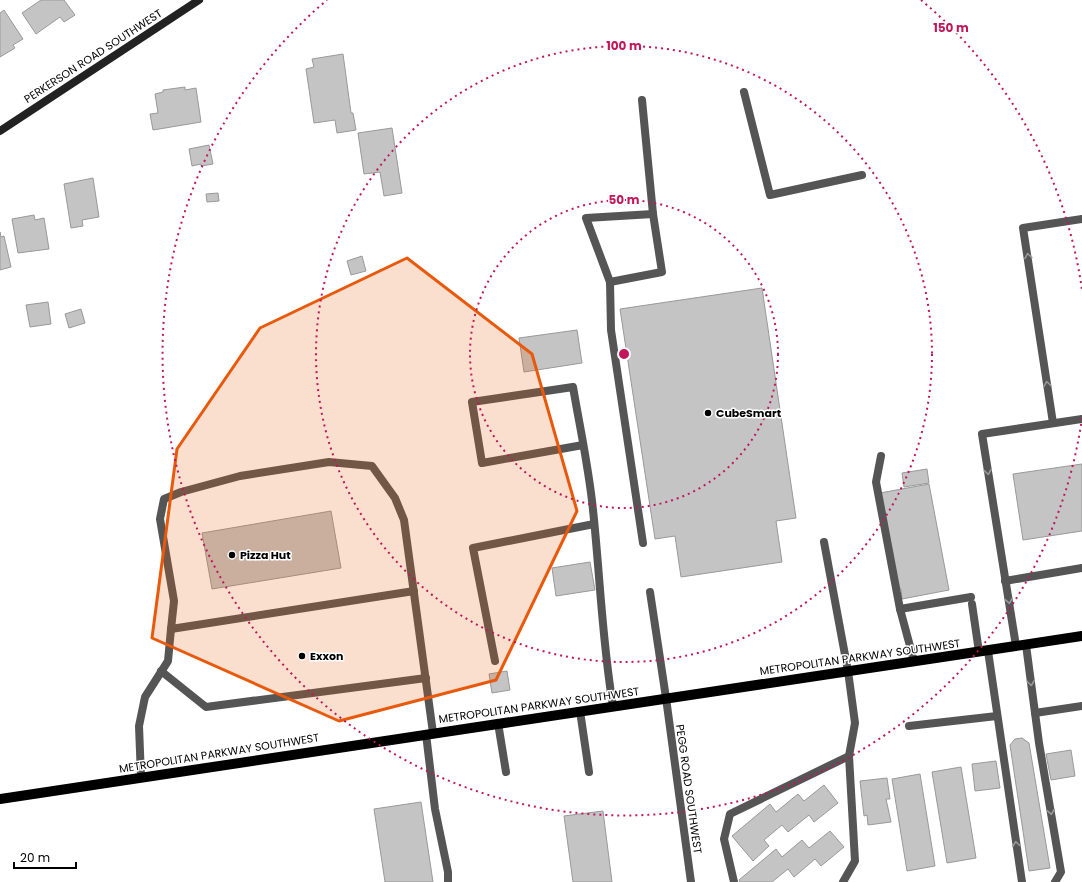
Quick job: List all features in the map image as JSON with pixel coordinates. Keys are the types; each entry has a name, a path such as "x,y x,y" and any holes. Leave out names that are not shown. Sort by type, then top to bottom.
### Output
{"main road":[{"name":"METROPOLITAN PARKWAY SOUTHWEST","path":"0,799 430,733 1082,636"}],"street":[{"name":"PERKERSON ROAD SOUTHWEST","path":"0,131 199,0"},
{"path":"744,92 770,195 862,175"},
{"path":"610,282 662,272 653,214 642,100"},
{"path":"643,543 611,330 610,282 586,218 653,214"},
{"path":"1053,423 1023,228 1082,219"},
{"path":"583,445 482,463 472,402 573,387 583,445 594,524 605,653 612,706"},
{"path":"1055,882 1061,872 1035,713 1006,581 982,434 1082,419"},
{"path":"881,456 876,482 900,609 914,661"},
{"path":"141,777 139,726 145,697 168,660 174,601 160,520 164,499 181,492 248,475 329,462 372,466 395,498 404,520 426,678 435,810 448,872 448,882"},
{"path":"495,662 473,548 594,524"},
{"path":"824,542 848,671 855,723 849,756 855,861 843,882"},
{"path":"1006,581 1082,568"},
{"path":"171,629 414,591"},
{"name":"PEGG ROAD SOUTHWEST","path":"650,592 691,882"},
{"path":"900,609 972,601 998,716 1022,882"},
{"path":"161,672 206,708 426,678"},
{"path":"1035,713 1082,706"},
{"path":"580,711 589,772"},
{"path":"909,726 998,716"},
{"path":"498,723 506,772"},
{"path":"734,882 724,839 730,814 849,756"}],"highlighted area":[{"path":"407,258 532,354 577,511 496,680 339,721 152,638 177,449 260,328"}],"building":[{"path":"41,0 64,0 75,15 64,22 60,17 36,34 22,13"},
{"path":"4,10 23,39 13,45 15,48 0,57 0,13"},
{"path":"343,54 351,113 353,113 356,130 337,133 335,120 314,123 306,69 314,67 312,59"},
{"path":"185,87 185,90 196,88 201,122 153,130 150,114 158,113 155,94 163,92 163,90"},
{"path":"392,128 402,193 384,196 380,172 364,174 358,133"},
{"path":"209,145 213,164 192,166 189,149"},
{"path":"93,178 99,217 82,220 83,226 71,228 64,184"},
{"path":"218,193 219,201 207,202 206,194"},
{"path":"34,215 35,220 44,218 49,249 18,253 12,219"},
{"path":"0,232 1,237 4,236 11,267 0,270"},
{"path":"362,256 366,271 351,275 347,261"},
{"name":"CubeSmart","path":"762,288 796,518 776,521 782,562 681,577 675,536 655,539 620,309"},
{"path":"48,302 51,324 30,327 26,305"},
{"path":"81,309 85,323 69,328 65,314"},
{"path":"577,330 582,363 524,372 519,338"},
{"path":"1082,464 1082,531 1023,540 1013,474"},
{"path":"927,469 929,483 904,487 902,473"},
{"path":"929,484 949,590 902,599 880,493"},
{"path":"331,511 341,568 212,589 202,533"},
{"path":"590,562 595,590 556,596 552,568"},
{"path":"507,671 510,690 492,693 489,674"},
{"path":"1022,738 1029,743 1050,868 1029,871 1010,745 1015,739"},
{"path":"1071,750 1075,776 1051,780 1046,754"},
{"path":"996,761 1000,788 975,791 972,764"},
{"path":"961,767 976,858 947,863 932,772"},
{"path":"920,774 935,866 907,871 892,779"},
{"path":"887,778 890,799 886,799 891,822 868,825 867,815 864,816 860,781"},
{"path":"824,785 838,803 814,822 809,815 788,832 782,825 764,840 769,846 753,861 732,836 770,804 776,812 798,794 804,801"},
{"path":"421,802 433,882 385,882 374,809"},
{"path":"603,811 612,882 573,882 564,816"},
{"path":"830,831 844,847 821,866 815,859 794,877 788,869 772,882 740,882 739,880 776,849 782,857 802,840 809,848"}],"place":[{"name":"CubeSmart","path":"708,413"},
{"name":"Pizza Hut","path":"232,555"},
{"name":"Exxon","path":"302,656"}]}
